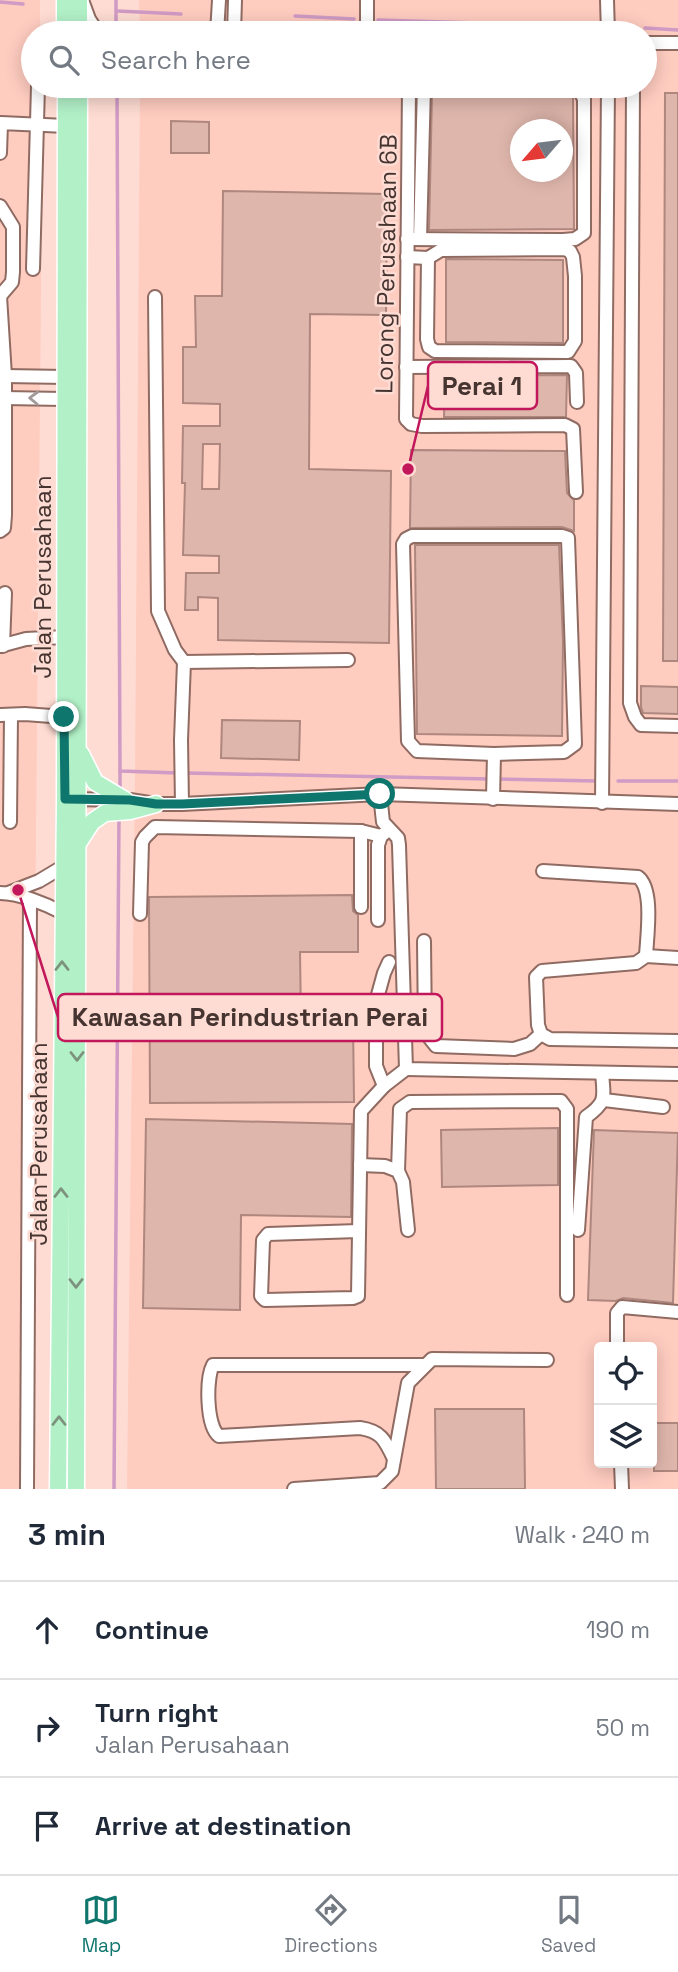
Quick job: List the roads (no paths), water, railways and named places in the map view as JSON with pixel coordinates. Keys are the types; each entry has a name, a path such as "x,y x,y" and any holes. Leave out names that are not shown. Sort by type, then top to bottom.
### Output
{"main road":[{"path":"65,0 65,21"},
{"path":"79,21 80,0"},
{"name":"Jalan Perusahaan","path":"73,98 66,126 64,717 77,845 76,1489"},
{"name":"Jalan Perusahaan","path":"58,1489 64,866 78,745 76,98"},
{"path":"78,745 105,800"},
{"path":"105,800 156,804"},
{"path":"105,800 128,803"},
{"path":"77,845 105,800"}],"street":[{"path":"80,0 90,21"},
{"path":"218,21 219,0"},
{"path":"234,21 235,0"},
{"path":"367,21 368,0"},
{"path":"607,0 608,21"},
{"path":"657,43 678,43"},
{"path":"33,268 38,98"},
{"name":"Lorong Perusahaan 6B","path":"409,98 414,239 407,257 406,419 411,424 422,426 565,425 573,429 576,492"},
{"path":"423,98 414,239 575,239 584,233 583,98"},
{"path":"602,803 608,98"},
{"path":"633,98 630,703 641,725 678,726"},
{"path":"0,153 1,122 66,126"},
{"path":"0,206 13,228 12,282 0,296 5,376 5,515 4,528 0,531"},
{"path":"407,257 428,258 441,250 570,251 575,276 575,341 568,352 435,351 429,347 427,339 428,258"},
{"path":"155,297 158,611 170,641 184,662 180,780 182,804"},
{"path":"406,367 571,366 576,373 577,402"},
{"path":"5,376 66,377"},
{"path":"3,398 64,399"},
{"path":"412,536 568,538 575,744 564,752 494,760 416,751 408,741 403,544 412,536"},
{"path":"5,593 2,646 26,639 65,637"},
{"path":"184,662 348,660"},
{"path":"10,822 6,715 64,717"},
{"path":"493,794 494,760"},
{"path":"156,804 380,794 493,794 602,803 678,804"},
{"path":"378,920 377,858 384,833 380,794"},
{"path":"71,799 105,800"},
{"path":"140,914 142,842 155,827 360,831 384,833 398,838 406,1069"},
{"path":"360,831 361,907"},
{"path":"4,893 39,881 64,866"},
{"path":"543,870 638,877 643,881 648,893 646,956"},
{"path":"4,893 44,903 63,913"},
{"path":"27,1489 30,901"},
{"path":"424,941 425,1032 436,1046 514,1049 530,1044 541,1034"},
{"path":"541,1034 535,986 536,976 542,971 636,963 646,956 678,958"},
{"path":"384,1086 376,1066 376,1002 389,962"},
{"path":"541,1034 550,1039 678,1041"},
{"path":"358,1231 268,1234 263,1240 261,1296 265,1300 358,1296 361,1111 384,1086 406,1069 678,1074"},
{"path":"578,1230 586,1118 600,1107 604,1100 602,1073"},
{"path":"604,1100 663,1107"},
{"path":"408,1230 403,1182 398,1171 400,1109 410,1102 561,1101 567,1109 567,1295"},
{"path":"360,1165 384,1166 398,1171"},
{"path":"617,1342 617,1313 622,1307 678,1312"},
{"path":"294,1489 388,1484 408,1383 423,1365 432,1359 547,1360"},
{"path":"394,1459 382,1437 373,1430 360,1428 219,1436 211,1426 209,1374 214,1365 423,1365"},
{"path":"621,1468 622,1489"}],"waterway":[{"path":"116,0 116,21"},
{"path":"0,2 23,4"},
{"path":"117,11 181,14"},
{"path":"295,16 354,19"},
{"path":"378,20 412,21"},
{"path":"657,29 678,30"},
{"path":"117,98 120,771 178,773"},
{"path":"120,771 120,790"},
{"path":"186,773 490,779"},
{"path":"497,779 597,781"},
{"path":"618,781 678,781"},
{"path":"114,1489 119,816"}],"place":[{"name":"Perai 1","path":"408,469"},
{"name":"Kawasan Perindustrian Perai","path":"18,890"}]}
